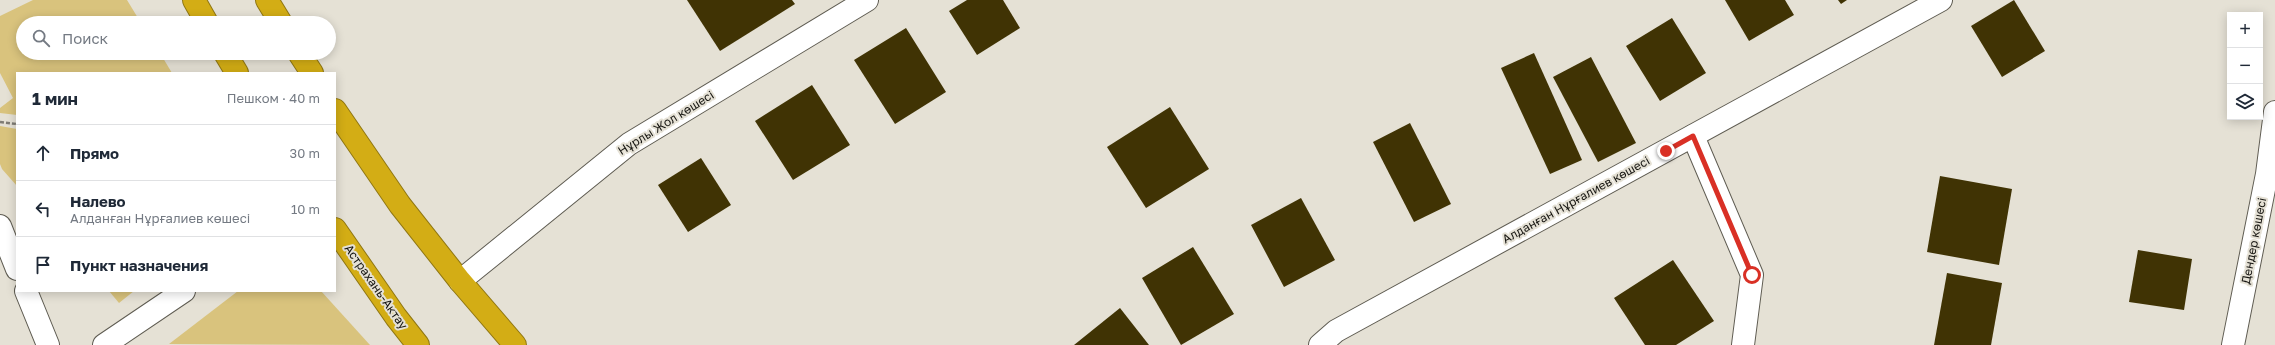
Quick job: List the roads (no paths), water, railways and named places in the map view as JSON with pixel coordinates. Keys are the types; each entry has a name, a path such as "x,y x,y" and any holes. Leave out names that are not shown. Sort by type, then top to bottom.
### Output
{"highway":[{"path":"194,0 203,16"},
{"path":"267,0 277,16"},
{"path":"229,60 236,72"},
{"path":"304,60 311,72"},
{"path":"336,111 400,205 460,281 515,345"},
{"name":"Астрахань-Актау","path":"336,229 396,317 418,345"}],"street":[{"name":"Алданған Нұрғалиев көшесі","path":"1320,345 1336,331 1940,0"},
{"name":"Нұрлы Жол көшесі","path":"460,281 629,144 859,2"},
{"name":"Дендер көшесі","path":"2234,345 2267,174 2275,112"},
{"path":"1693,136 1752,275 1743,345"},
{"path":"0,226 16,266"},
{"path":"26,292 48,345"},
{"path":"104,345 183,292"}]}
